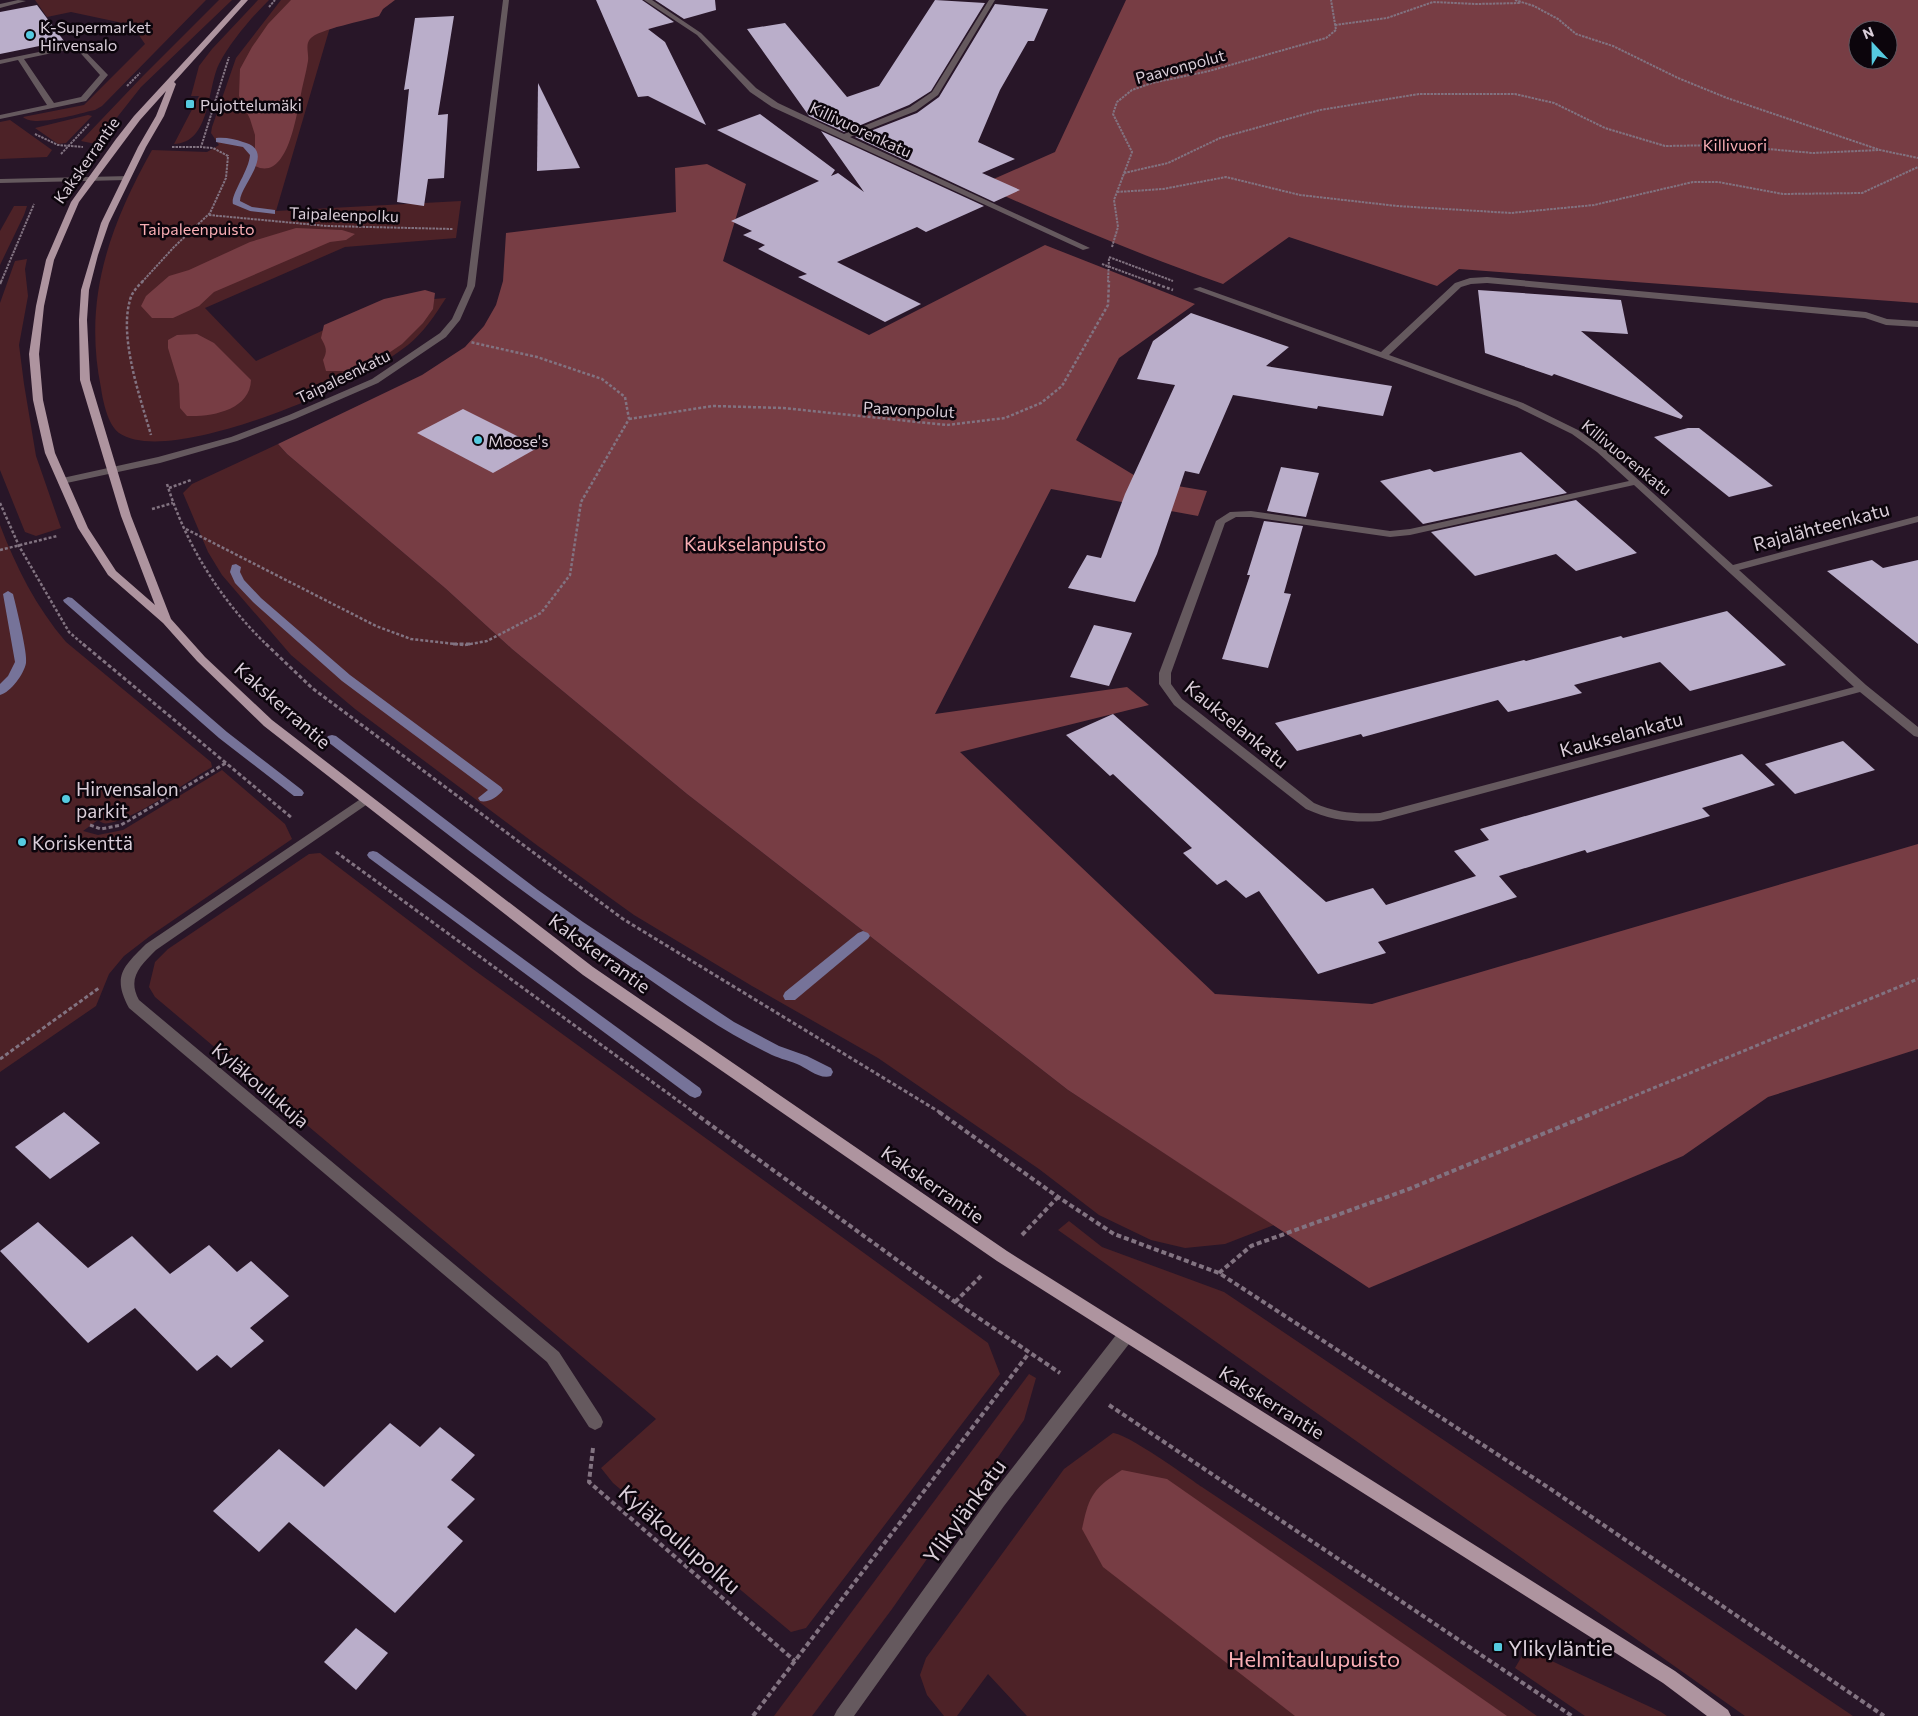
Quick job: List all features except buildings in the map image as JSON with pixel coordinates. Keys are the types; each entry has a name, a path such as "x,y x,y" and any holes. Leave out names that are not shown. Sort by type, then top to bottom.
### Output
{"main road":[{"name":"Kakskerrantie","path":"245,0 137,118 75,202 50,260 40,306 34,354 38,400 50,453 82,528 112,573 167,621 201,659 268,723 364,800 588,970 1002,1256 1669,1677 1722,1716"},
{"name":"Kakskerrantie","path":"167,621 126,516 85,380 84,305 85,290 105,223 160,116 175,77"}],"street":[{"name":"Taipaleenkatu","path":"62,481 160,460 266,428 375,381 443,336 456,320 471,286 506,0"},
{"name":"Killivuorenkatu","path":"648,0 699,34 753,90 775,105 843,138 1086,248"},
{"path":"843,138 913,109 935,93 992,0"},
{"path":"0,6 23,1"},
{"path":"0,62 78,46 104,75 83,100 0,117"},
{"path":"20,58 52,106"},
{"path":"0,181 127,178"},
{"path":"1383,355 1458,285 1470,281 1487,280 1866,315 1886,322 1918,324"},
{"name":"Killivuorenkatu","path":"1198,289 1520,405 1548,417 1575,432 1600,450 1733,568 1862,688 1918,733"},
{"name":"Kaukselankatu","path":"1636,482 1410,532 1390,534 1251,514 1234,514 1221,521 1165,673 1165,684 1178,702 1310,806 1329,815 1354,819 1380,817 1862,688"},
{"name":"Rajalähteenkatu","path":"1733,568 1918,519"},
{"name":"Kyläkoulukuja","path":"364,800 151,947 136,962 126,976 126,992 134,1004 553,1357 596,1422"},
{"name":"Ylikylänkatu","path":"844,1716 998,1500 1126,1335"}],"path":[{"path":"1331,0 1335,26 1387,18 1433,2 1476,4 1525,3"},
{"path":"1515,0 1534,6 1558,19 1576,34 1613,46 1678,78 1727,98 1880,150 1918,158"},
{"name":"Paavonpolut","path":"629,419 714,406 783,408 947,425 1005,418 1041,403 1062,386 1108,305 1109,258 1118,227 1114,200 1132,152 1114,114 1117,102 1132,90 1152,83 1209,72 1326,38 1336,30 1335,26"},
{"path":"201,147 224,68 231,53"},
{"path":"1124,173 1168,163 1220,138 1320,110 1419,94 1515,94 1554,102 1605,128 1665,146 1722,145 1814,153 1880,150"},
{"path":"169,147 213,148 228,156 229,164 222,187 209,215 176,244 130,299 128,315 130,345 141,398 169,488 205,570 262,639 312,688 623,919 938,1111 1050,1192 1114,1234 1219,1273 1549,1488 1884,1716"},
{"path":"1117,192 1163,188 1226,177 1300,194 1397,206 1511,214 1594,205 1693,182 1718,182 1783,194 1862,193 1918,167"},
{"path":"0,284 46,180"},
{"name":"Taipaleenpolku","path":"209,215 327,226 478,230"},
{"path":"1086,248 1198,289"},
{"path":"1100,264 1173,290"},
{"path":"186,529 376,626 411,639 465,645 487,641 541,613 570,575 581,502 629,419 625,397 602,379 537,357 443,336"},
{"path":"169,488 191,480"},
{"path":"0,503 19,546 68,632 314,836 947,1296 1029,1353 1085,1388 1572,1716"},
{"path":"0,550 19,546"},
{"path":"90,825 101,828 121,825 226,763"},
{"path":"0,1059 136,962"},
{"path":"1219,1273 1251,1246 1409,1189 1918,979"},
{"path":"753,1716 1029,1353"},
{"name":"Kyläkoulupolku","path":"596,1422 589,1482 795,1661"}],"green space":[{"path":"35,0 206,0 102,106 95,110 69,116 37,121 23,117 84,105 145,44 132,25 71,12 47,17"},
{"path":"219,0 232,0 141,87 96,144 81,141 142,77"},
{"path":"258,0 269,0 242,30 219,64 201,125 195,134 186,141 174,144 199,96 191,96 199,66 212,49"},
{"name":"Taipaleenpuisto","path":"281,0 338,0 276,211 461,201 456,238 345,247 205,308 256,361 383,303 446,298 414,340 375,367 348,382 318,396 245,424 207,434 172,440 141,441 119,433 112,425 102,394 96,355 95,324 98,294 112,236 123,207 152,150 207,152 219,145 211,133 212,127 236,58"},
{"path":"291,0 395,0 383,9 379,16 322,32 310,39 307,46 307,66 296,119 288,145 282,157 275,165 266,168 255,166 255,135 239,96 240,69 268,24"},
{"name":"Killivuori","path":"1126,0 1918,0 1918,303 1459,269 1437,286 1289,237 1223,284 1100,237 980,185 1055,152"},
{"path":"88,115 92,116 66,143 58,144 35,128"},
{"path":"10,120 52,150 47,157 0,159 0,122"},
{"name":"Kaukselanpuisto","path":"707,164 746,184 723,261 869,335 1045,245 1195,304 1119,358 1076,440 1142,480 1207,491 1198,516 1051,489 935,714 1127,687 1149,705 960,752 1215,994 1372,1004 1918,844 1918,1049 1768,1097 1683,1156 1369,1288 1068,1090 687,794 512,649 445,588 287,454 278,444 422,375 465,347 484,326 496,305 503,281 506,233 676,212 675,168"},
{"path":"14,206 27,206 0,265 0,231"},
{"path":"296,228 342,230 355,234 346,240 330,242 214,292 199,306 173,318 152,318 141,306 146,296 169,276 189,270 250,242"},
{"path":"27,259 25,269 28,296 19,345 36,456 61,528 36,536 25,532 0,470 0,303 15,261"},
{"path":"425,290 435,293 433,309 423,323 402,344 371,365 351,371 326,371 323,360 326,349 321,338 324,325 384,299"},
{"path":"197,334 214,343 251,380 249,390 237,405 218,413 187,416 180,408 179,384 168,348 168,340 177,335"},
{"path":"278,444 287,454 445,588 512,649 687,794 1068,1090 1274,1225 1225,1244 1185,1248 1151,1240 1099,1215 1039,1169 878,1058 752,986 634,915 538,846 355,709 291,655 222,575 208,552 183,493 192,484"},
{"path":"0,525 13,556 36,601 66,642 211,762 212,767 146,808 109,823 103,823 98,820 83,831 98,835 123,830 222,770 285,824 292,839 150,936 124,956 109,974 96,1006 0,1072"},
{"path":"320,853 470,967 988,1343 1000,1374 806,1628 791,1632 613,1483 601,1468 656,1419 155,997 149,987 155,962 168,949 309,854"},
{"path":"1069,1221 1102,1247 1224,1292 1853,1716 1745,1716 1058,1230"},
{"path":"1029,1374 1036,1378 1024,1420 892,1609 812,1716 774,1716"},
{"path":"1113,1433 1131,1440 1171,1465 1537,1716 1505,1716 1194,1498 1492,1716 1027,1716 988,1674 957,1716 944,1716 927,1695 920,1675 926,1658 1064,1469"},
{"name":"Helmitaulupuisto","path":"1122,1470 1167,1479 1507,1716 1295,1716 1103,1567 1082,1529 1090,1500 1098,1488"},
{"path":"1526,1649 1667,1716 1585,1716 1515,1668"}],"waterway":[{"path":"219,140 246,145 251,149 253,155 251,170 236,197 236,202 250,209 272,212"},
{"path":"236,567 235,572 239,581 257,600 346,678 497,790 484,798"},
{"path":"0,691 13,678 21,662 8,594"},
{"path":"68,600 223,735 298,793"},
{"path":"332,739 533,893 578,925 729,1026 774,1050 802,1060 826,1072"},
{"path":"373,855 695,1092"},
{"path":"790,996 863,936"}],"place":[{"name":"K-Supermarket Hirvensalo","path":"30,35"},
{"name":"Pujottelumäki","path":"190,104"},
{"name":"Moose's","path":"478,440"},
{"name":"Hirvensalon parkit","path":"66,799"},
{"name":"Koriskenttä","path":"22,842"},
{"name":"Ylikyläntie","path":"1498,1647"}]}
